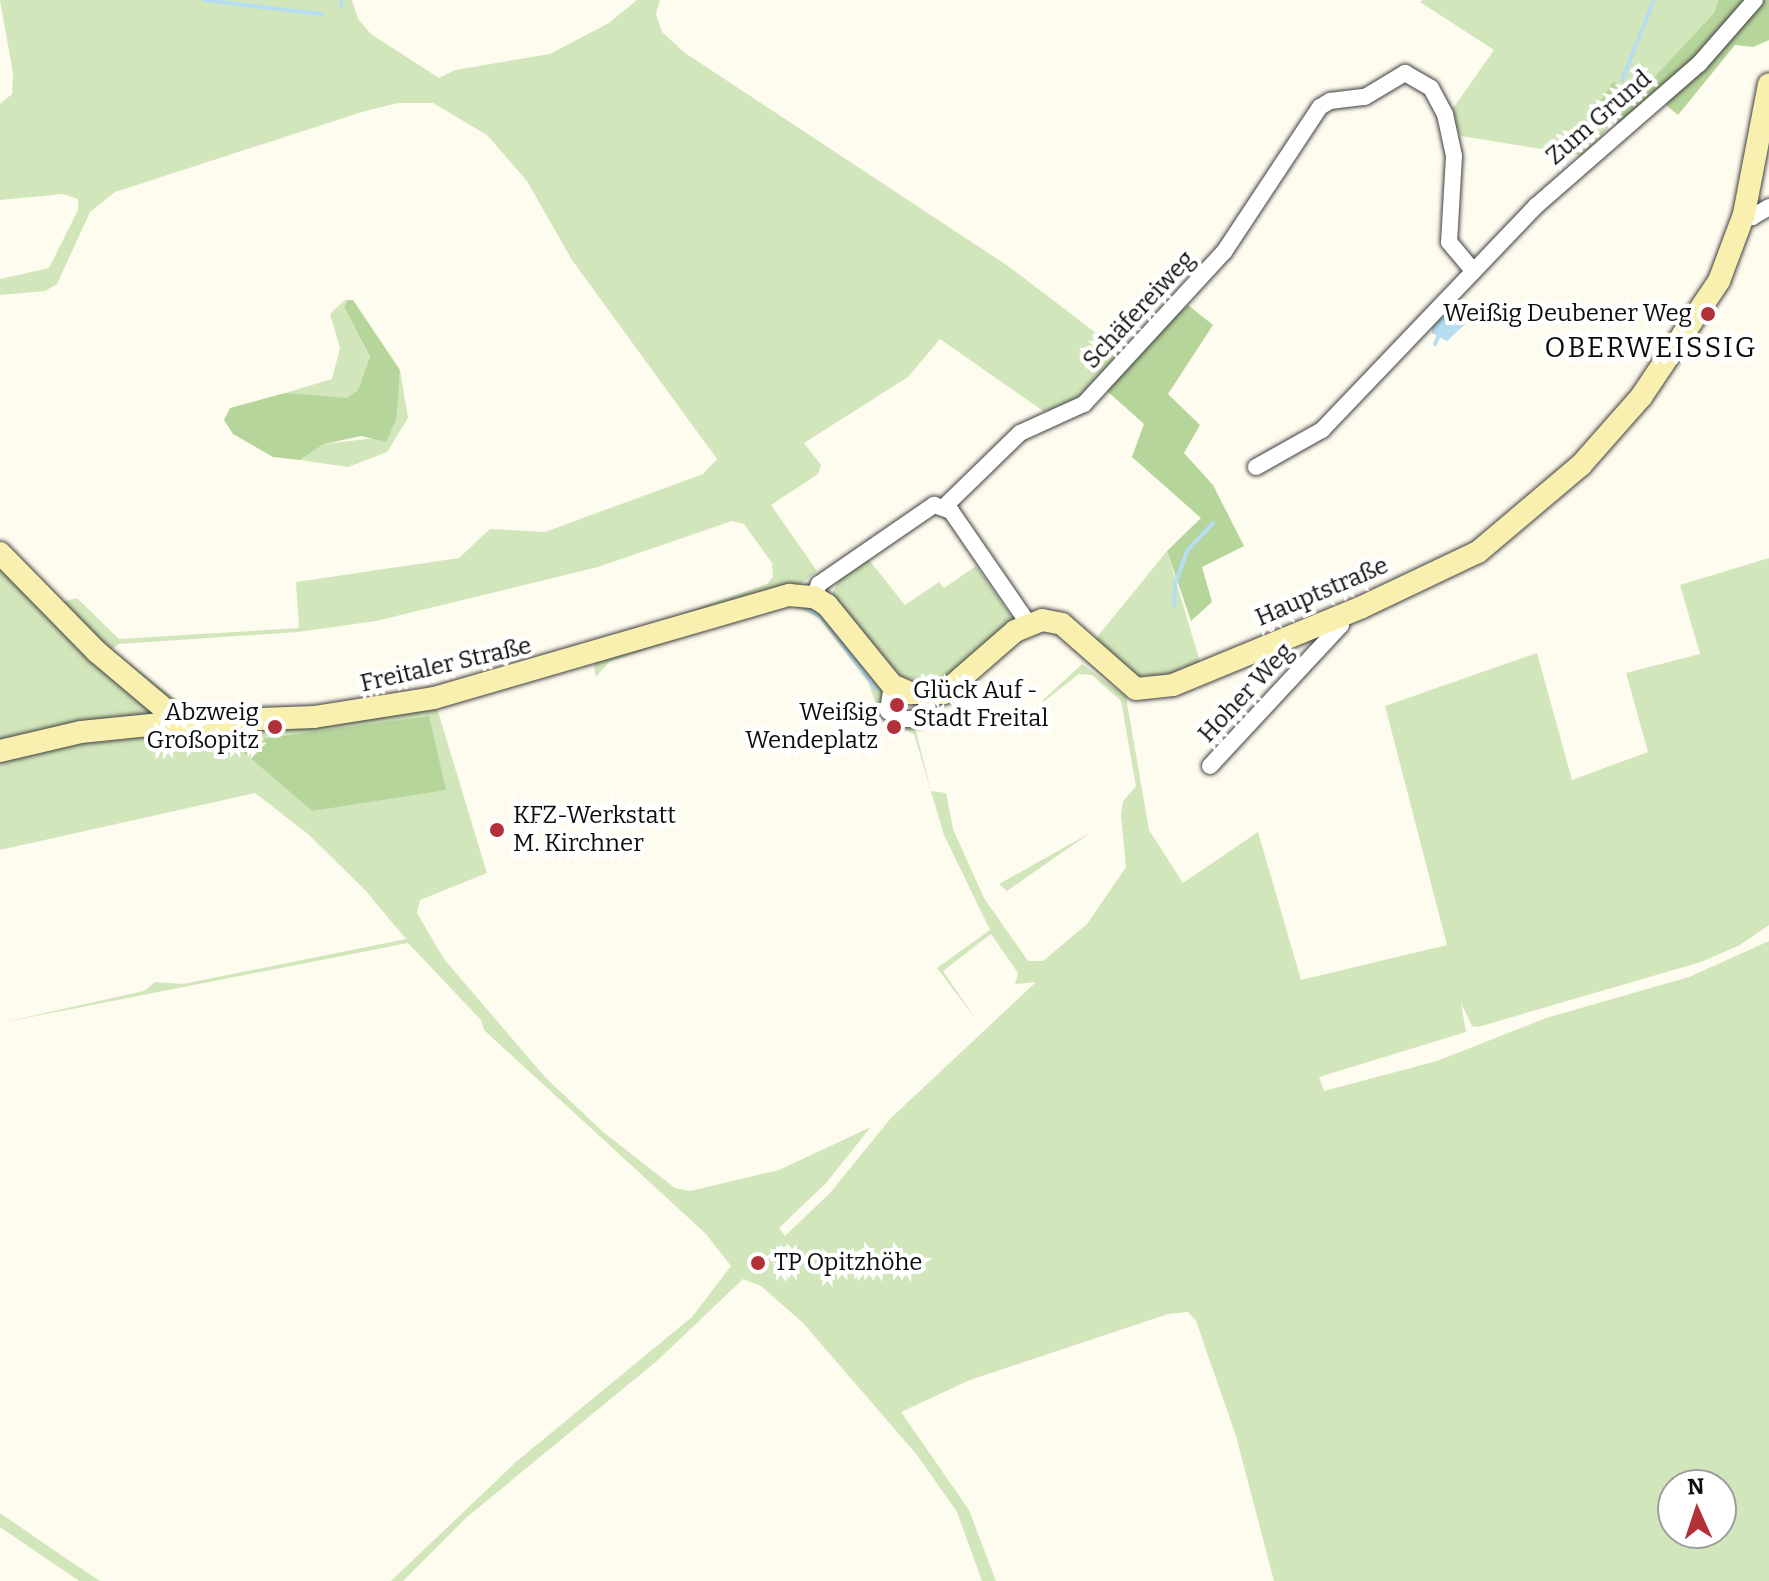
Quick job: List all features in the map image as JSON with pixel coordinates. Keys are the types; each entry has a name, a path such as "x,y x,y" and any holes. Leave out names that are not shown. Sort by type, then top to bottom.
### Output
{"street":[{"name":"Zum Grund","path":"1256,467 1322,430 1564,180 1699,64 1755,0"},
{"name":"Schäfereiweg","path":"944,507 1020,433 1084,404 1224,252 1320,107 1330,101 1365,97 1405,73 1431,88 1445,114 1454,156 1449,242 1473,271"},
{"name":"Hauptstraße","path":"1028,623 1062,624 1128,685 1146,691 1173,685 1335,617 1478,552 1581,465 1641,397 1719,281 1744,214 1769,84"},
{"path":"1744,214 1752,217 1769,207"},
{"path":"934,505 944,507 1028,623 944,693 928,696 892,685 837,615 814,597 819,584 934,505"},
{"path":"0,553 97,652 180,722"},
{"name":"Freitaler Straße","path":"0,751 81,732 180,722 314,717 434,698 513,679 770,597 814,597"},
{"name":"Hoher Weg","path":"1210,766 1341,625 1335,617"}],"green space":[{"path":"0,0 352,0 358,19 371,34 439,78 455,70 550,54 609,23 637,0 660,0 656,14 662,32 685,53 1008,266 1121,352 1070,406 1049,415 940,339 908,377 804,443 821,465 818,474 771,505 817,571 799,585 779,585 779,600 819,608 881,682 882,716 887,721 881,718 868,682 820,619 792,605 763,610 609,662 596,677 593,662 436,705 487,873 420,900 417,913 444,959 545,1077 603,1132 675,1188 690,1191 779,1170 871,1127 826,1183 779,1228 785,1236 830,1193 891,1118 1036,982 1015,984 1018,973 991,934 943,971 977,1021 937,968 990,930 944,835 914,734 897,726 915,728 931,791 946,793 953,829 984,898 1028,961 1043,961 1087,924 1126,867 1121,815 1123,801 1136,786 1121,701 1092,675 1079,674 1028,714 1082,664 1126,697 1149,830 1183,883 1258,832 1301,980 1447,945 1385,706 1537,653 1572,780 1648,752 1626,673 1700,654 1680,585 1769,558 1769,925 1740,945 1701,962 1478,1027 1472,1026 1461,1003 1466,1032 1319,1077 1324,1091 1437,1061 1546,1018 1689,977 1769,941 1769,1581 1274,1581 1236,1436 1196,1321 1188,1312 1168,1314 970,1380 901,1412 969,1510 996,1581 982,1581 957,1512 917,1455 803,1323 761,1286 743,1279 658,1360 467,1517 403,1581 391,1581 517,1461 692,1317 731,1266 705,1233 484,1030 481,1020 408,943 0,1023 144,991 155,982 183,984 406,939 365,890 308,834 255,793 0,850 0,543 62,602 77,598 119,639 299,628 296,582 459,558 490,529 545,532 703,474 717,459 572,260 527,181 487,135 433,103 398,103 362,112 115,192 90,212 57,284 45,291 0,295 0,279 49,268 78,210 78,199 63,194 0,200 0,104 12,94 13,73","holes":["732,521 744,524 772,563 773,577 767,584 630,632 432,690 311,708 212,710 174,698 111,649 119,644 298,632 376,621 598,567","428,716 312,811 233,742 281,738"]},
{"path":"1718,0 1714,13 1629,104 1614,82 1599,102 1613,121 1585,156 1461,136 1449,114 1494,50 1420,2"},
{"path":"1718,0 1748,0 1688,67 1621,128 1599,102 1614,81 1629,104 1714,13"},
{"path":"1761,0 1769,0 1769,40 1753,47 1735,45 1678,115 1666,105"},
{"path":"346,299 344,307 370,358 358,390 346,398 291,397 285,393 332,379 340,348 330,314"},
{"path":"347,300 353,300 400,370 397,417 386,442 361,436 324,444 300,460 273,457 233,434 224,420 230,408 285,393 346,398 358,390 370,357 344,307"},
{"path":"1188,305 1213,325 1168,394 1200,425 1184,453 1213,485 1244,546 1202,567 1212,602 1191,621 1167,551 1201,518 1132,457 1144,424 1107,391 1157,331"},
{"path":"400,370 408,418 387,452 348,467 300,460 324,444 375,438 397,417"},
{"path":"1167,551 1200,662 1168,675 1136,676 1093,642"},
{"path":"869,560 905,605 939,582 944,588 976,566 1011,616 1012,626 944,681 903,678 864,642 832,594 839,580"},
{"path":"429,716 446,790 312,811 233,743"},
{"path":"1090,833 1007,891 999,884"},
{"path":"0,1513 100,1581 79,1581 0,1527"}],"water":[{"path":"1454,303 1473,317 1447,341 1432,333 1432,326"}],"waterway":[{"path":"204,0 322,14"},
{"path":"341,6 342,0"},
{"path":"1622,80 1654,0"},
{"path":"1435,344 1439,335"},
{"path":"1174,605 1175,584 1187,551 1213,523"},
{"path":"805,607 824,619 876,689"}],"place":[{"name":"Weißig Deubener Weg","path":"1708,314"},
{"name":"Glück Auf - Stadt Freital","path":"897,705"},
{"name":"Abzweig Großopitz","path":"275,727"},
{"name":"Weißig Wendeplatz","path":"894,727"},
{"name":"KFZ-Werkstatt M. Kirchner","path":"497,830"},
{"name":"TP Opitzhöhe","path":"758,1263"}],"district":[{"name":"OBERWEISSIG","path":"1651,348"}]}
